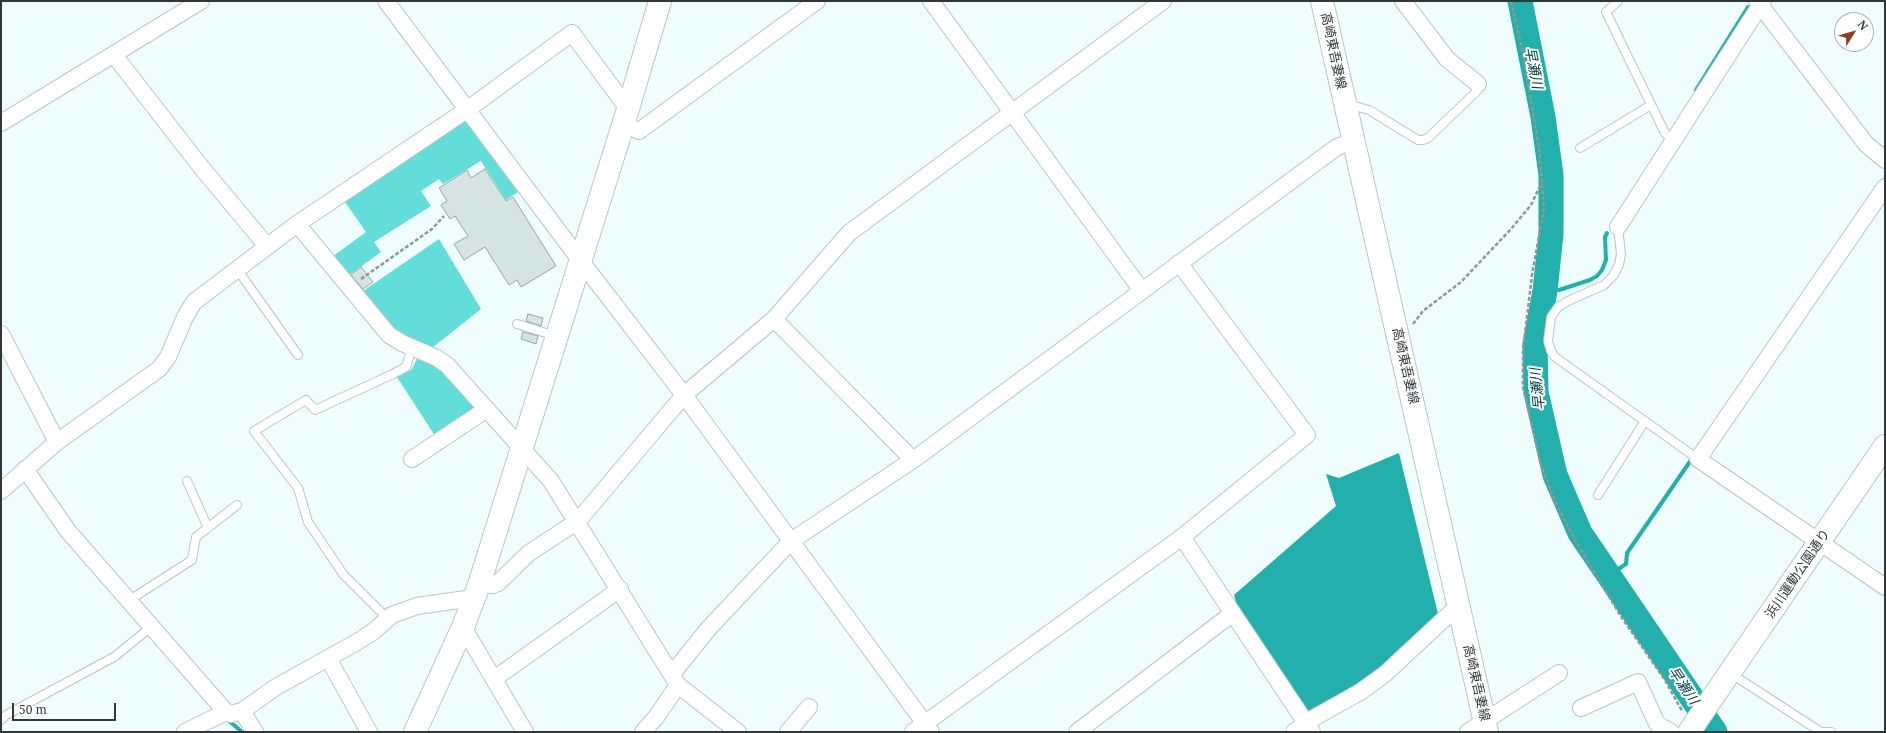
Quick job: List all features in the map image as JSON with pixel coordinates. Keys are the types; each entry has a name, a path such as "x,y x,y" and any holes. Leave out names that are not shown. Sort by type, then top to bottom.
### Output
{"street":[{"path":"1,122 201,1"},
{"path":"386,1 580,260 684,395 791,541 923,729 1182,537 1307,435 1179,263"},
{"path":"415,732 463,627 476,592 626,117 660,1"},
{"path":"1,492 57,442 159,369 168,357 185,317 194,302 296,224 468,109 572,33 626,117 639,131 817,1"},
{"path":"931,1 1142,291"},
{"path":"185,732 234,711 357,642 392,615 417,606 476,592 498,583 529,553 578,521 684,395 774,318 849,233 1163,1"},
{"name":"高崎東吾妻線","path":"1322,1 1458,606 1480,728"},
{"path":"1403,1 1447,59 1478,84"},
{"path":"1618,227 1674,141 1760,3 1866,144 1885,160"},
{"path":"114,55 201,167 268,246"},
{"path":"643,732 657,716 675,679 709,628 791,541 913,460 1337,147 1354,141"},
{"path":"1885,187 1698,459 1885,587"},
{"path":"296,224 389,335 412,348 437,358 447,365 552,481 675,679 738,732"},
{"path":"774,318 913,460"},
{"path":"1,335 57,442"},
{"path":"412,459 487,409"},
{"name":"浜川運動公園通り","path":"1692,727 1885,446"},
{"path":"25,469 68,531 128,601 151,627 255,732"},
{"path":"1182,537 1310,727"},
{"path":"494,679 620,589"},
{"path":"1294,732 1310,727 1385,674 1458,606"},
{"path":"1077,732 1233,613"},
{"path":"463,627 525,732"},
{"path":"328,658 369,732"},
{"path":"1480,728 1559,673"},
{"path":"1581,708 1638,682 1658,724 1671,732"},
{"path":"788,732 809,707"}],"lane":[{"path":"1618,1 1606,12 1665,133 1674,141"},
{"path":"1344,103 1369,110 1418,140 1423,140 1428,138 1476,92 1479,88 1478,84"},
{"path":"1580,148 1651,105"},
{"path":"1618,227 1621,254 1619,265 1613,276 1604,286 1568,301 1558,307 1551,317 1548,341 1554,357 1698,459"},
{"path":"237,269 298,355"},
{"path":"517,324 557,336"},
{"path":"388,619 343,574 308,522 298,488 254,432 306,400 315,410 394,374 406,367 412,348"},
{"path":"1598,495 1645,421"},
{"path":"187,482 208,528"},
{"path":"128,601 192,560 196,538 237,505"},
{"path":"1,720 6,715 114,657 151,627"},
{"path":"1729,673 1821,732 1831,732"}],"path":[{"path":"1411,326 1423,311 1461,282 1511,229 1531,205 1542,182"},
{"path":"350,288 432,230 444,216"}],"shaded area":[{"path":"462,121 465,121 518,192 506,200 481,161 443,184 439,179 421,191 431,206 374,242 381,252 348,276 332,257 366,232 343,199"},
{"path":"439,239 481,309 432,348 394,331 360,293"},
{"path":"419,355 432,361 479,410 437,439 397,377 411,370"},
{"path":"1399,453 1439,618 1384,669 1310,715 1240,616 1234,595 1336,506 1326,474 1339,478"}],"building":[{"path":"485,169 506,201 513,197 556,266 521,287 517,280 509,285 485,247 464,260 454,244 468,236 455,216 450,219 441,205 447,201 439,188 467,170 471,178"},
{"path":"361,267 373,282 363,289 351,275"},
{"path":"528,314 543,318 541,326 526,321"},
{"path":"523,332 538,336 536,344 521,339"}],"waterway":[{"name":"早瀬川","path":"1520,1 1543,117 1551,175 1551,234 1545,291 1535,344 1536,392 1555,475 1580,533 1715,732"},
{"path":"1696,90 1748,7"},
{"path":"1559,290 1590,280 1597,276 1602,270 1606,260 1605,237 1607,233"},
{"path":"1608,576 1626,564 1627,553 1691,460"},
{"path":"227,719 242,732"}]}
